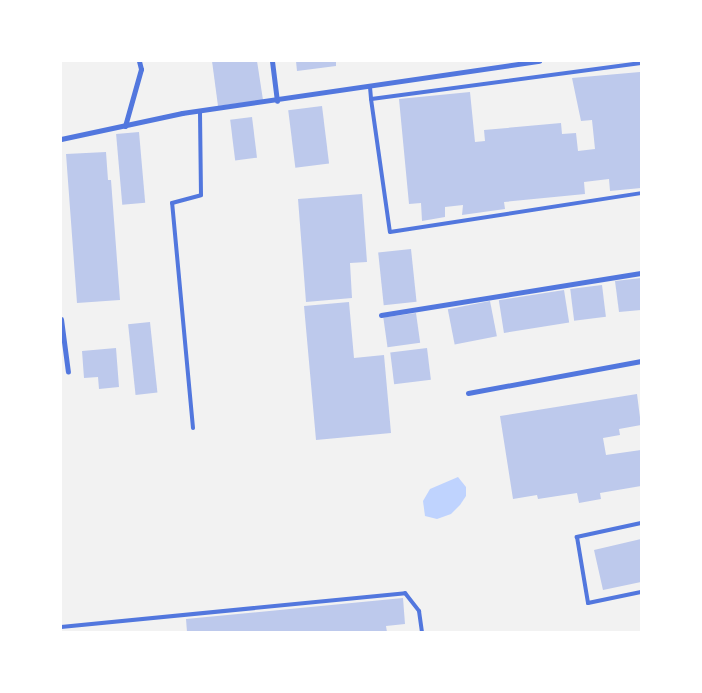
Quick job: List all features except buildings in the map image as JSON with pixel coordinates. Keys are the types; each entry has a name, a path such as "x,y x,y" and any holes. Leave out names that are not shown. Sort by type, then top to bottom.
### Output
{"street":[{"path":"125,126 141,69 139,61"},
{"path":"272,61 277,101"},
{"path":"61,140 200,111 539,61"},
{"path":"382,315 641,272"},
{"path":"61,319 68,372"},
{"path":"468,393 641,361"}],"lane":[{"path":"371,99 641,63"},
{"path":"370,87 390,232 641,193"},
{"path":"192,428 172,203 201,195 200,111"},
{"path":"641,523 577,537 588,603 641,592"},
{"path":"61,627 405,593 419,611 422,632"}],"water":[{"path":"458,477 466,487 466,496 460,505 451,514 437,519 425,516 423,501 430,489"}]}
